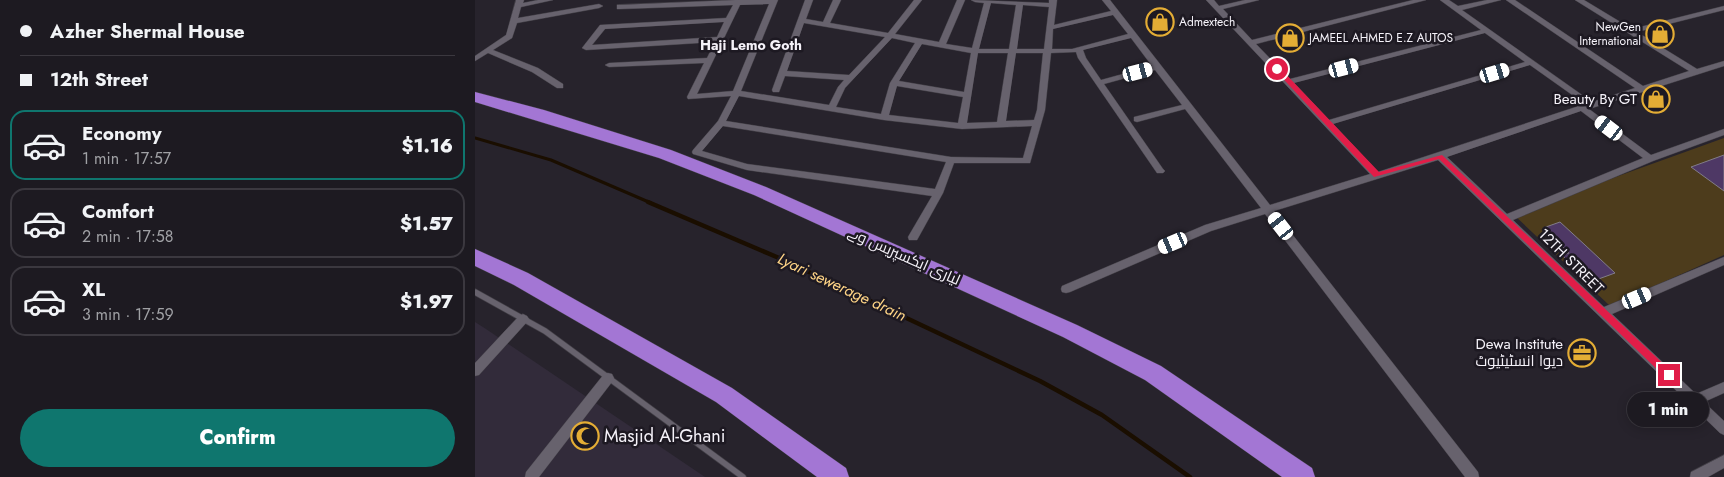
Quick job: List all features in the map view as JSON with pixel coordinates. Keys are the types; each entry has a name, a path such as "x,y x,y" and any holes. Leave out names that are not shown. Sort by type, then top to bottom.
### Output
{"highway":[{"name":"لیاری ایکسپریس وے","path":"475,97 539,114 665,154 760,191 1070,331 1153,373 1303,477"},
{"path":"475,257 521,279 724,395 837,477"}],"street":[{"path":"475,60 509,36 519,3 549,0"},
{"path":"777,90 809,0"},
{"path":"826,24 837,0"},
{"path":"832,107 842,87 891,35 919,0"},
{"path":"942,45 961,0"},
{"path":"721,123 951,160 1027,161 1041,110 1053,2 1020,3 975,0"},
{"path":"1106,0 1473,477"},
{"path":"1211,0 1253,42 1377,176"},
{"path":"1219,8 1255,0"},
{"path":"1253,42 1422,0"},
{"path":"1444,0 1532,62 1650,159"},
{"path":"1456,9 1497,0"},
{"path":"1510,0 1642,89"},
{"path":"1579,0 1696,72"},
{"path":"620,7 774,1 737,93 721,123 696,152 747,167 938,193"},
{"path":"962,126 975,51 988,1"},
{"path":"738,2 691,97 737,93 884,117 962,126 1038,123"},
{"path":"1001,125 1020,3"},
{"path":"513,21 599,6"},
{"path":"1630,32 1724,8"},
{"path":"1050,28 1115,12"},
{"path":"719,39 586,48 603,26 729,20"},
{"path":"802,20 975,51 1079,49 1133,35"},
{"path":"1290,82 1488,30"},
{"path":"884,117 894,83 920,41"},
{"path":"1079,49 1082,58 1160,171"},
{"path":"489,51 542,73 560,86"},
{"path":"609,65 709,60"},
{"path":"1328,123 1532,62"},
{"path":"1067,289 1209,228 1440,156 1586,106 1724,63"},
{"path":"1101,82 1157,67"},
{"path":"782,74 851,78"},
{"path":"894,83 967,94"},
{"path":"1137,119 1187,106"},
{"path":"1507,218 1650,159 1724,132"},
{"name":"12TH STREET","path":"1440,156 1507,218 1601,313 1696,400 1724,429"},
{"path":"913,237 938,193 951,160"},
{"path":"1601,313 1724,261"},
{"path":"475,371 523,319"},
{"path":"531,477 608,378"},
{"path":"1696,400 1724,387"},
{"path":"1696,477 1724,461"}],"lane":[{"path":"475,292 545,331 743,477"}],"shaded area":[{"path":"1724,138 1724,255 1610,306 1513,214"},
{"path":"475,322 486,329 705,477 475,477"}],"building":[{"path":"1724,155 1724,191 1691,167"},
{"path":"1560,222 1615,273 1593,281 1585,272 1581,274 1562,255 1569,253 1543,228"}],"waterway":[{"name":"Lyari sewerage drain","path":"475,138 551,160 651,203"},
{"name":"Lyari sewerage drain","path":"648,202 779,258 1040,381 1102,415 1190,477"}],"place":[{"name":"Admextech","path":"1160,22"},
{"name":"NewGen International","path":"1660,34"},
{"name":"JAMEEL AHMED E.Z AUTOS","path":"1290,38"},
{"name":"Beauty By GT","path":"1656,99"},
{"name":"Dewa Institute دیوا انسٹیٹیوٹ","path":"1582,353"},
{"name":"Masjid Al-Ghani","path":"585,436"}],"district":[{"name":"Haji Lemo Goth","path":"751,45"}],"route":[{"path":"1277,69 1377,176 1440,156 1507,218 1601,313 1669,375"}]}
